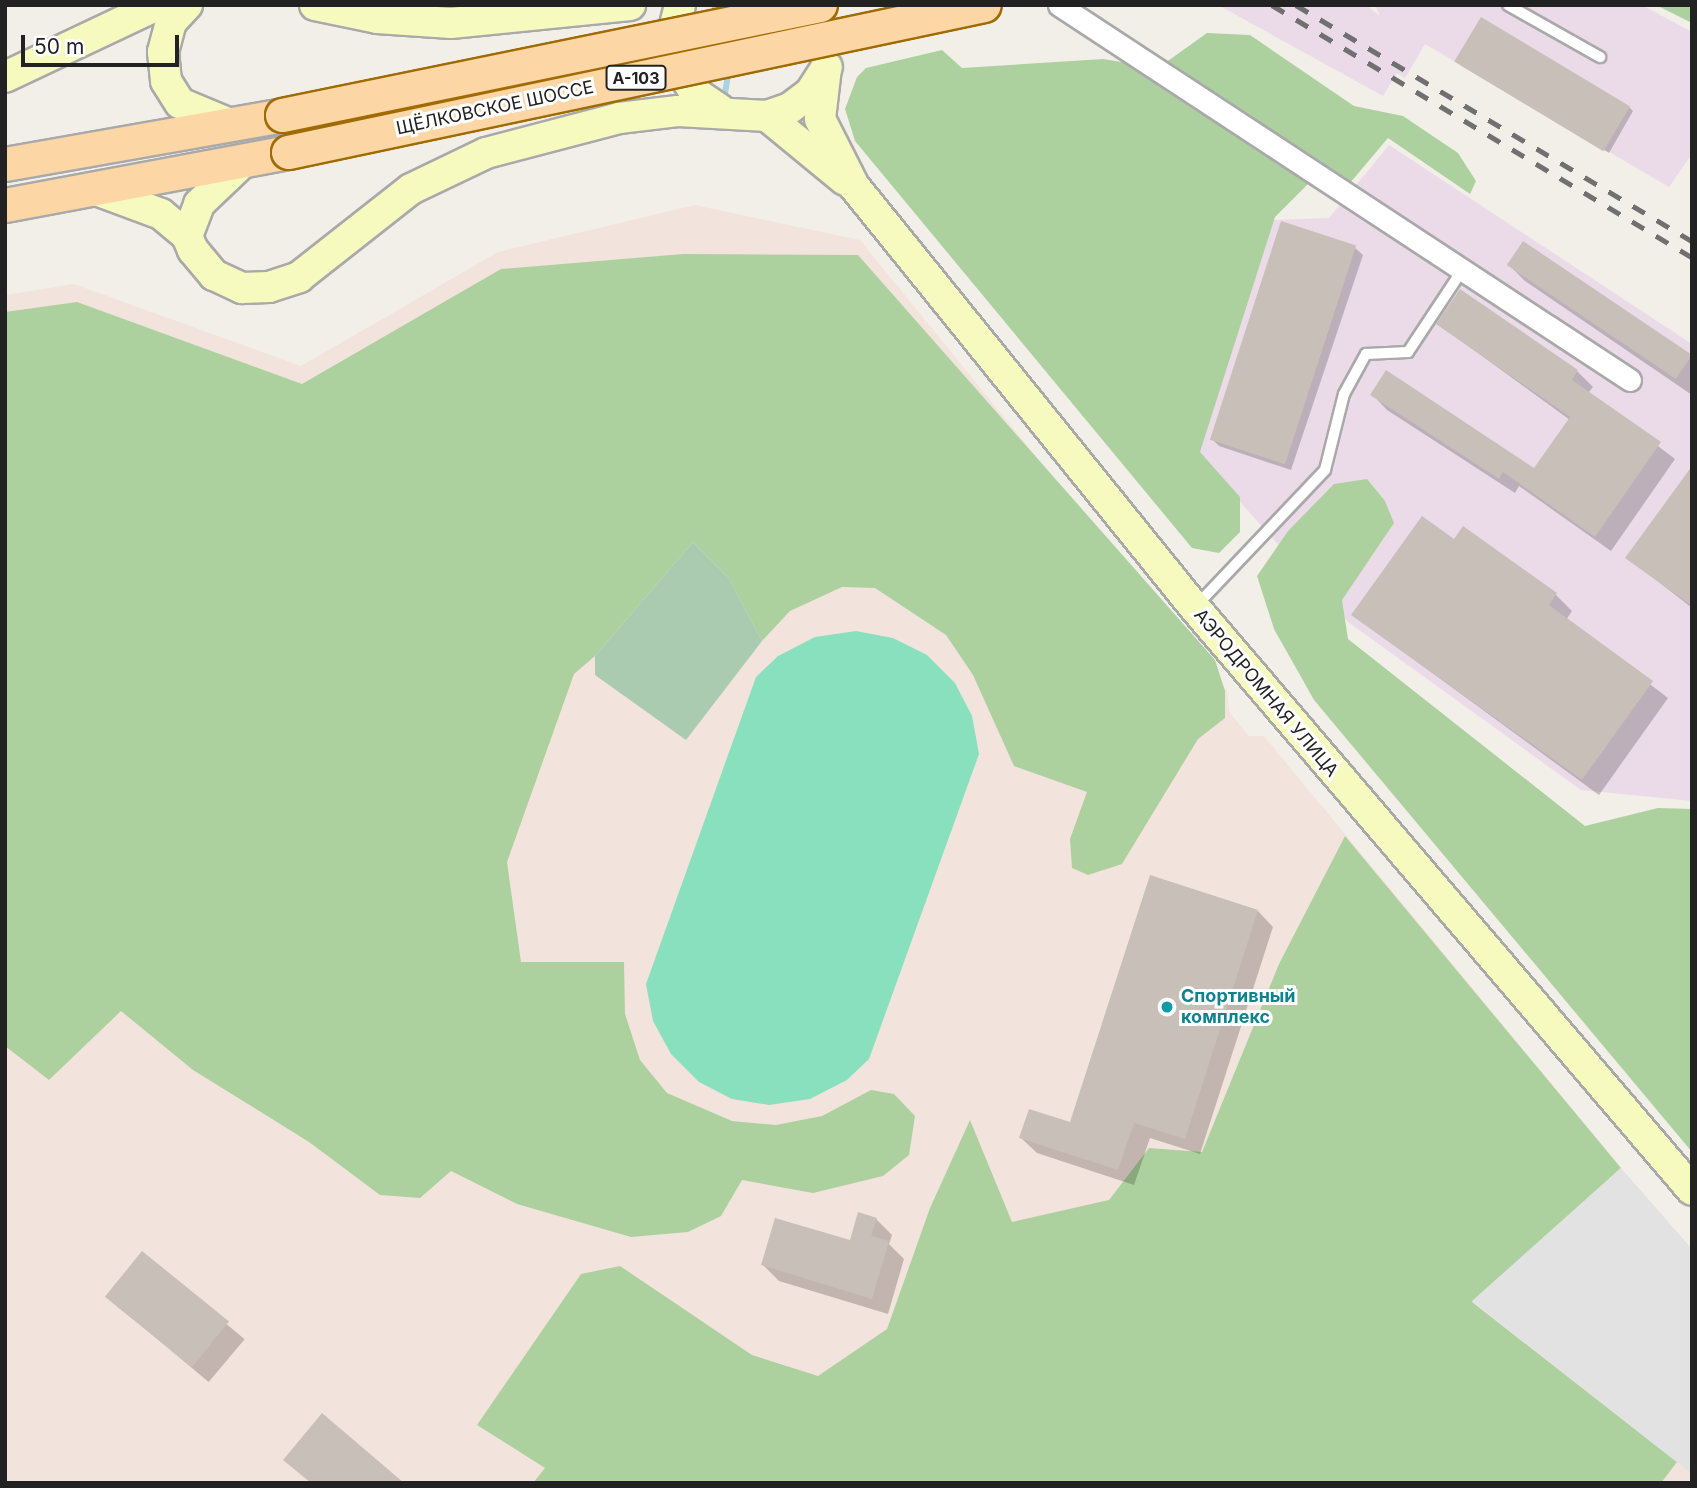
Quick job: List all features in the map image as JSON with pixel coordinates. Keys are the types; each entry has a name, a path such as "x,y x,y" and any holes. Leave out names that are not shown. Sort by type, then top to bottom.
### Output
{"main road":[{"name":"ЩЁЛКОВСКОЕ ШОССЕ","path":"5,164 282,115 822,5"},
{"name":"ЩЁЛКОВСКОЕ ШОССЕ","path":"5,205 243,162 984,5"}],"street":[{"path":"5,77 157,5"},
{"path":"187,5 171,22 163,52 166,81 180,103 230,124"},
{"path":"315,5 377,18 451,23 626,7 651,18 673,34"},
{"path":"680,5 673,34 678,65 694,92 720,110"},
{"path":"822,5 832,39 820,119 854,186"},
{"path":"1059,5 1461,272 1630,380"},
{"path":"619,118 662,87 678,65"},
{"path":"96,190 161,214 187,236 193,250 214,275 242,288 270,287 299,277 411,189 448,168 554,132 619,118 720,110 767,116 790,108 810,93 827,68"},
{"path":"767,116 854,186"},
{"path":"187,236 200,204 243,162"},
{"name":"АЭРОДРОМНАЯ УЛИЦА","path":"854,186 1195,608 1692,1190"}],"lane":[{"path":"1508,5 1600,57"},
{"path":"1195,608 1325,470 1344,394 1366,354 1408,352 1461,272"}],"shaded area":[{"path":"1218,5 1366,5 1380,16 1375,5 1642,5 1692,32 1692,154 1669,187 1425,44 1405,78 1397,73 1383,96"},
{"path":"1389,145 1692,344 1692,801 1581,790 1348,622 1197,454 1272,220 1329,218"},
{"path":"695,205 860,240 1227,691 1229,711 1239,724 1249,736 1264,736 1621,1168 1472,1301 1692,1474 1692,1483 5,1483 5,295 74,284 301,366 498,252"},
{"path":"1621,1168 1692,1249 1692,1474 1472,1301"}],"green space":[{"path":"1656,5 1692,5 1692,23"},
{"path":"1207,33 1250,35 1354,106 1403,116 1458,153 1476,181 1470,194 1388,138 1339,196 1313,179 1275,217 1200,452 1240,497 1240,532 1219,553 1192,548 855,141 845,109 857,77 866,68 942,50 962,68 1103,59 1158,68"},
{"path":"683,254 858,255 1215,660 1225,691 1225,718 1198,739 1122,864 1088,875 1072,868 1070,839 1087,792 1014,766 973,675 946,635 875,588 842,587 790,611 762,641 728,577 693,542 595,656 574,674 507,862 521,962 624,962 625,1014 640,1060 667,1093 732,1121 776,1125 822,1116 871,1090 894,1094 915,1116 909,1155 883,1176 813,1193 742,1180 721,1216 688,1232 631,1237 517,1204 451,1171 420,1198 380,1195 309,1142 193,1070 121,1011 49,1080 5,1046 5,312 77,302 302,384 501,269"},
{"path":"1367,479 1385,501 1394,523 1342,600 1348,639 1585,826 1658,808 1692,809 1692,1152 1314,700 1274,629 1257,576 1288,531 1334,484"},
{"path":"693,542 728,577 762,641 686,740 595,675 595,656"},
{"path":"856,631 893,638 927,655 955,683 972,716 979,754 869,1059 847,1080 810,1099 769,1105 732,1099 699,1082 671,1054 653,1021 646,984 756,677 778,656 815,637"},
{"path":"1345,836 1621,1168 1472,1302 1677,1462 1661,1483 533,1483 545,1468 477,1425 581,1274 620,1266 752,1355 818,1376 887,1329 930,1208 970,1120 1012,1222 1109,1200 1149,1148 1202,1152 1279,964"}],"building":[{"path":"1481,17 1630,107 1603,151 1454,62"},
{"path":"1281,221 1356,245 1285,464 1210,440"},
{"path":"1523,241 1692,355 1676,379 1507,265"},
{"path":"1460,289 1578,370 1572,380 1661,442 1595,537 1503,472 1499,479 1370,395 1386,370 1534,468 1570,417 1436,324"},
{"path":"1692,466 1692,606 1625,558"},
{"path":"1422,516 1454,539 1463,526 1557,593 1549,605 1653,681 1582,780 1351,615"},
{"name":"Спортивный комплекс","path":"1150,875 1258,910 1185,1139 1134,1123 1118,1170 1019,1138 1029,1109 1070,1122"},
{"path":"858,1212 877,1218 871,1236 889,1241 872,1299 761,1265 775,1218 850,1240"},
{"path":"142,1251 229,1321 192,1367 105,1297"},
{"path":"322,1413 404,1483 311,1483 283,1460"}],"waterway":[{"path":"714,5 719,16"},
{"path":"724,100 729,68"}],"railway":[{"path":"1272,5 1692,257"},
{"path":"1296,5 1692,241"}],"place":[{"name":"Спортивный комплекс","path":"1167,1007"}]}
